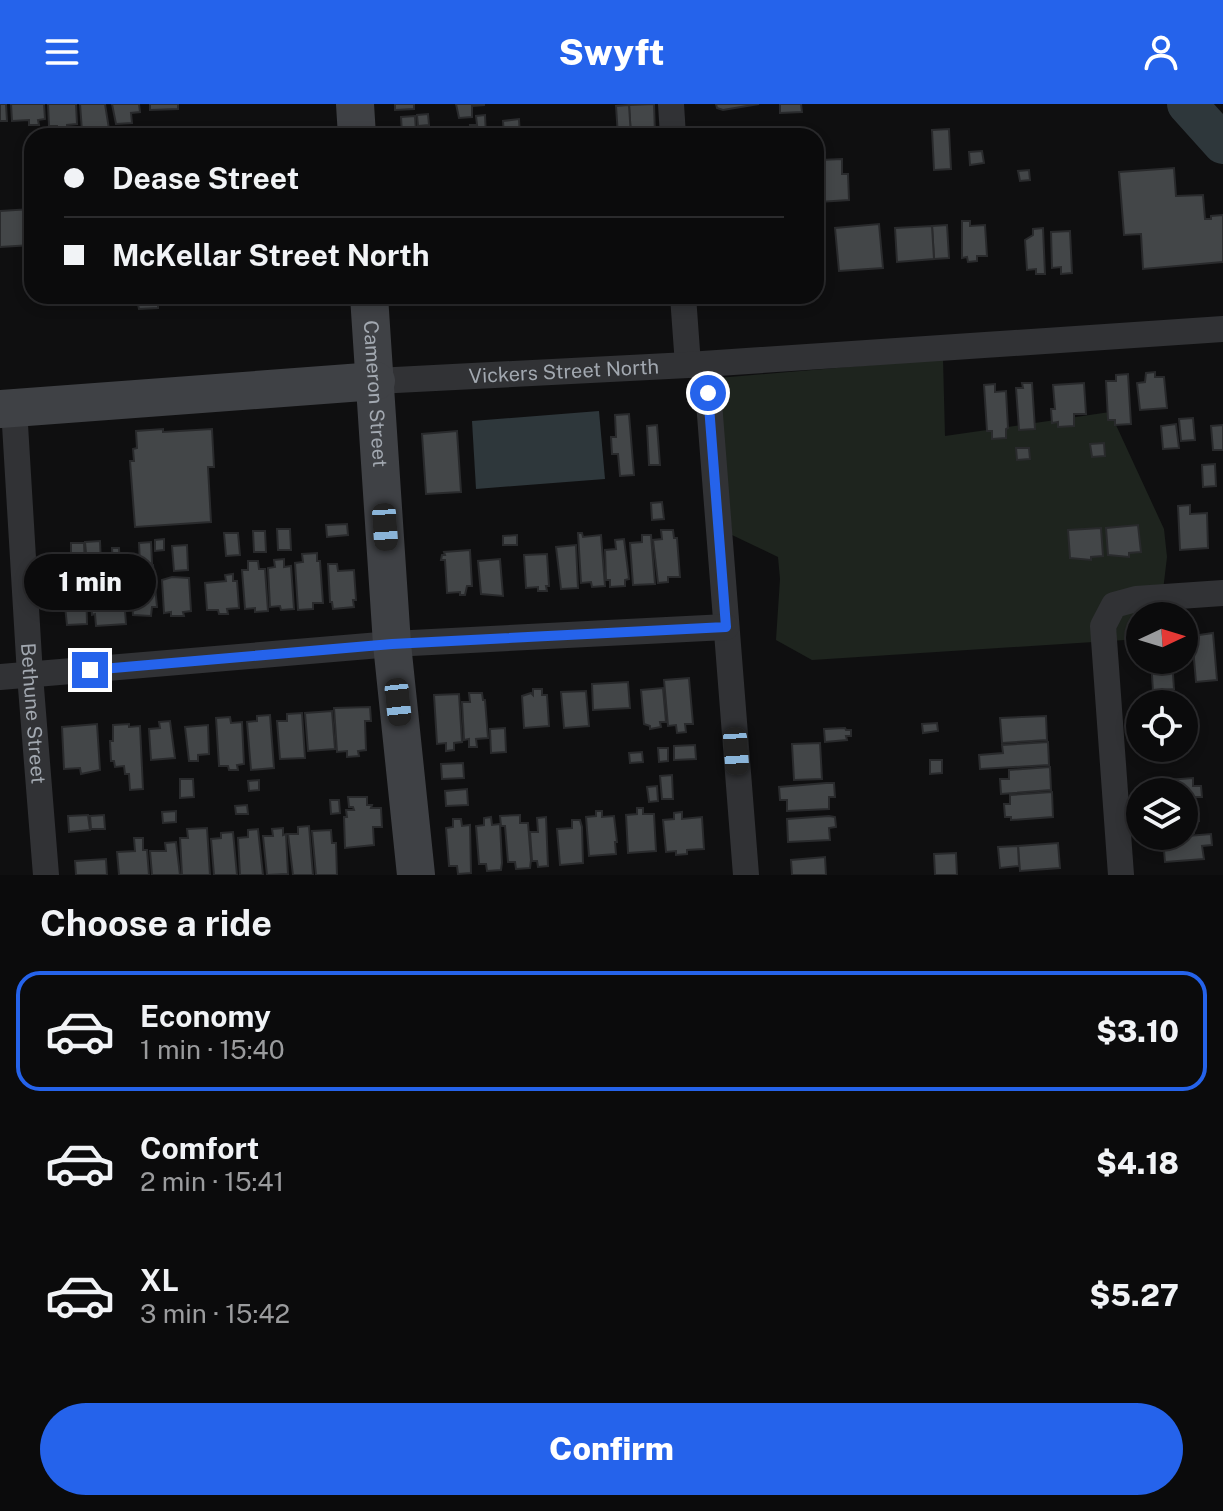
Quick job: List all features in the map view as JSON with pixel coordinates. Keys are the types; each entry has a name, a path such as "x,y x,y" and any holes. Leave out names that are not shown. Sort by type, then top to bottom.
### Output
{"street":[{"path":"355,104 356,128"},
{"path":"671,104 672,128"},
{"name":"Cameron Street","path":"370,304 392,644 416,875"},
{"path":"685,304 697,364 726,627 746,875"},
{"name":"Vickers Street North","path":"7,409 376,381 697,364 1223,329"},
{"name":"Bethune Street","path":"7,409 46,875"},
{"path":"1121,875 1103,626 1114,605 1136,599 1223,593"},
{"path":"0,677 392,644 726,627"}],"shaded area":[{"path":"943,359 945,436 1110,412 1164,529 1167,557 1162,602 1126,602 1126,640 812,660 776,640 780,579 778,557 732,535 718,378"},
{"path":"599,411 605,479 476,489 472,421"}],"building":[{"path":"0,104 6,104 7,121 0,121"},
{"path":"11,104 44,104 45,119 38,120 39,125 29,125 29,120 12,121"},
{"path":"48,104 76,104 77,124 67,125 67,128 49,126"},
{"path":"80,104 105,104 109,128 82,128"},
{"path":"112,104 139,104 140,112 131,113 132,123 116,124"},
{"path":"150,104 178,104 178,109 150,110"},
{"path":"395,104 414,104 414,109 395,110"},
{"path":"456,104 484,105 472,106 472,117 459,118"},
{"path":"654,104 655,128 630,128 629,105"},
{"path":"716,104 759,104 723,110"},
{"path":"780,104 801,104 802,112 780,113"},
{"path":"629,105 630,128 617,128 616,106"},
{"path":"428,114 429,125 418,126 417,115"},
{"path":"485,115 486,128 470,128 470,125 477,125 476,116"},
{"path":"415,116 416,128 402,128 401,117"},
{"path":"519,119 520,128 503,128 503,121"},
{"path":"949,129 951,169 934,170 932,130"},
{"path":"982,151 984,163 970,165 969,152"},
{"path":"842,159 842,174 848,174 849,200 824,202 824,160"},
{"path":"1174,168 1176,196 1203,195 1205,219 1223,215 1223,262 1143,269 1141,234 1124,235 1119,172"},
{"path":"1029,170 1030,180 1020,181 1018,171"},
{"path":"24,209 24,246 0,247 0,211"},
{"path":"962,221 970,221 970,226 985,225 987,256 977,256 977,261 968,262 967,257 962,258"},
{"path":"879,224 883,268 839,271 835,228"},
{"path":"947,225 949,258 934,259 932,226"},
{"path":"932,226 934,259 897,262 895,228"},
{"path":"1043,228 1045,274 1036,274 1036,269 1027,270 1025,240 1033,235 1033,229"},
{"path":"1070,231 1072,273 1061,274 1061,267 1052,268 1051,232"},
{"path":"138,304 158,304 158,308 139,309"},
{"path":"1155,372 1155,377 1164,377 1167,408 1140,410 1137,383 1145,382 1146,373"},
{"path":"1128,374 1131,424 1115,425 1115,420 1108,420 1106,381 1116,381 1116,375"},
{"path":"1022,383 1032,383 1035,429 1019,430 1016,388 1023,388"},
{"path":"1084,383 1086,414 1074,414 1074,426 1058,427 1058,422 1052,423 1051,409 1055,409 1053,385"},
{"path":"995,384 995,392 1006,391 1006,438 992,439 992,431 987,431 984,385"},
{"path":"629,414 634,475 620,476 618,454 612,454 611,437 616,437 615,415"},
{"path":"1193,418 1195,440 1181,441 1179,419"},
{"path":"1176,424 1179,448 1163,449 1161,426"},
{"path":"657,425 660,465 649,465 647,426"},
{"path":"1223,425 1223,450 1213,450 1211,426"},
{"path":"163,429 163,432 212,429 214,467 208,467 211,522 135,527 130,461 134,461 133,449 137,448 136,431"},
{"path":"457,431 461,492 426,494 422,434"},
{"path":"1104,443 1105,456 1092,457 1090,444"},
{"path":"1016,448 1029,448 1030,459 1017,460"},
{"path":"1215,464 1216,486 1203,487 1202,465"},
{"path":"662,502 664,519 652,520 651,503"},
{"path":"1190,505 1190,514 1207,513 1208,548 1180,550 1178,506"},
{"path":"347,524 348,535 327,537 326,525"},
{"path":"1138,525 1141,552 1129,553 1129,557 1108,555 1106,528"},
{"path":"1101,528 1103,556 1091,557 1091,560 1070,558 1068,530"},
{"path":"277,529 290,529 291,550 278,550"},
{"path":"661,530 673,530 674,538 677,538 680,577 668,577 668,582 658,583 653,540 662,539"},
{"path":"253,531 265,531 266,552 254,552"},
{"path":"224,533 238,533 240,555 226,556"},
{"path":"578,533 582,533 583,537 601,535 605,586 592,587 591,582 581,583"},
{"path":"517,535 517,545 503,545 503,536"},
{"path":"642,535 651,535 655,584 633,585 630,543 642,542"},
{"path":"164,539 164,550 155,551 155,540"},
{"path":"624,539 629,579 625,580 625,586 610,587 610,580 606,580 605,550 616,549 615,540"},
{"path":"100,541 101,564 87,564 85,542"},
{"path":"151,542 152,563 140,564 139,543"},
{"path":"71,543 84,543 85,564 71,565"},
{"path":"187,545 188,570 174,571 172,546"},
{"path":"576,545 578,588 561,589 556,547"},
{"path":"112,548 119,548 120,566 113,566"},
{"path":"470,550 472,586 467,586 465,595 460,595 460,592 447,593 442,555 445,555 444,552"},
{"path":"317,553 323,603 313,603 313,609 298,610 295,563 303,562 302,554"},
{"path":"547,554 547,591 538,591 538,587 526,588 524,555"},
{"path":"284,559 284,567 291,566 294,609 281,610 280,606 270,607 268,568 275,567 274,560"},
{"path":"500,559 503,596 481,594 478,561"},
{"path":"248,561 258,561 259,569 265,569 268,611 245,609 242,570 248,570"},
{"path":"328,564 337,564 338,571 354,570 354,607 333,609"},
{"path":"153,565 157,607 152,607 151,616 133,615 130,574 140,573 140,566"},
{"path":"233,574 233,581 237,581 239,608 227,609 228,614 207,610 205,583 226,581 225,575"},
{"path":"189,578 191,611 183,612 184,616 164,613 162,580"},
{"path":"86,580 87,624 67,625 63,587 69,587 69,581"},
{"path":"123,584 126,624 96,626 90,586"},
{"path":"1213,633 1217,680 1196,682 1198,635"},
{"path":"1152,674 1173,674 1174,689 1153,690"},
{"path":"689,678 693,724 685,724 686,732 677,733 676,725 668,726 664,680"},
{"path":"628,682 630,708 593,710 592,684"},
{"path":"663,688 666,722 660,722 661,727 650,729 644,724 641,690"},
{"path":"533,689 542,689 542,695 547,695 549,726 524,728 522,696 533,695"},
{"path":"586,691 589,726 564,728 561,692"},
{"path":"469,693 482,693 485,700 488,738 476,739 477,747 469,747 469,739 464,740 462,702 470,702"},
{"path":"459,694 462,742 454,743 454,750 446,751 446,743 437,744 434,695"},
{"path":"370,707 371,721 365,721 366,750 358,751 359,756 347,757 347,751 337,752 334,708"},
{"path":"332,711 335,749 308,751 305,713"},
{"path":"302,713 305,758 280,759 277,721 287,721 287,714"},
{"path":"270,715 274,768 251,770 247,722 257,721 257,716"},
{"path":"1046,716 1047,740 1002,743 1000,718"},
{"path":"230,717 231,723 242,722 244,764 237,765 238,770 219,766 216,718"},
{"path":"170,721 175,758 151,760 149,729 160,728 159,722"},
{"path":"937,723 938,731 923,733 922,724"},
{"path":"97,724 100,770 81,774 80,768 64,769 62,727"},
{"path":"129,724 129,727 140,726 143,789 130,790 129,774 125,774 124,766 115,767 114,761 111,761 113,725"},
{"path":"208,725 209,754 198,755 198,761 189,761 185,727"},
{"path":"505,728 506,752 491,753 490,729"},
{"path":"824,729 851,730 851,736 846,736 847,740 825,742"},
{"path":"1048,742 1049,765 980,769 979,755 1003,753 1002,745"},
{"path":"820,743 822,779 794,780 792,744"},
{"path":"695,745 696,759 674,760 674,746"},
{"path":"658,748 668,748 668,761 659,762"},
{"path":"642,752 643,762 630,763 629,753"},
{"path":"930,760 942,760 942,773 930,774"},
{"path":"463,763 464,778 442,779 441,764"},
{"path":"1050,767 1051,790 1001,794 1000,779 1009,779 1009,770"},
{"path":"672,775 673,799 662,799 660,776"},
{"path":"180,779 193,779 194,797 180,798"},
{"path":"259,780 259,790 249,791 248,781"},
{"path":"834,783 835,797 829,797 829,809 787,811 787,800 780,800 779,787"},
{"path":"657,786 658,801 649,802 647,787"},
{"path":"467,789 468,805 446,806 445,791"},
{"path":"1052,792 1053,817 1011,820 1011,817 1005,817 1004,804 1010,804 1010,795"},
{"path":"348,797 367,797 367,805 381,808 382,827 373,827 374,845 345,848 344,817 347,817 346,810 354,810 349,807"},
{"path":"330,800 339,800 340,813 331,814"},
{"path":"247,805 248,814 236,814 235,806"},
{"path":"637,808 643,808 643,814 654,814 656,851 628,853 626,815 637,814"},
{"path":"176,811 176,822 163,823 162,812"},
{"path":"596,811 602,811 602,817 614,816 616,854 589,856 586,817 596,816"},
{"path":"682,812 682,819 702,817 704,849 687,850 687,854 676,855 676,851 666,852 663,820 674,819 674,813"},
{"path":"88,815 90,830 69,832 68,816"},
{"path":"104,815 105,829 91,829 90,816"},
{"path":"520,815 520,823 528,823 531,860 530,868 516,869 515,862 508,862 505,826 501,826 500,816"},
{"path":"491,817 492,825 500,824 502,863 501,870 487,871 486,864 479,864 476,826 484,825 484,818"},
{"path":"546,817 548,866 538,867 537,861 532,861 530,832 538,832 537,818"},
{"path":"835,817 836,827 829,828 830,840 788,842 787,819"},
{"path":"453,819 461,819 462,826 470,825 471,873 458,874 457,866 449,866 446,828 453,827"},
{"path":"572,820 580,820 582,827 583,863 560,865 557,829 572,828"},
{"path":"309,826 313,875 293,875 288,834 298,834 298,827"},
{"path":"207,828 210,875 182,875 180,838 188,838 187,829"},
{"path":"283,828 288,874 267,875 263,836 273,836 272,829"},
{"path":"258,829 263,875 240,875 238,838 248,837 248,830"},
{"path":"331,830 332,843 336,843 337,875 316,875 312,831"},
{"path":"233,832 237,875 214,875 211,839 221,838 221,833"},
{"path":"1211,834 1212,845 1202,846 1204,859 1165,862 1164,850 1198,850 1198,835"},
{"path":"134,838 143,838 149,875 119,875 117,852 135,851"},
{"path":"176,842 180,875 152,875 150,851 166,851 165,843"},
{"path":"1058,843 1060,868 1020,871 1018,846"},
{"path":"1018,846 1019,866 1000,868 998,847"},
{"path":"956,853 957,875 935,875 934,854"},
{"path":"825,857 826,875 792,875 791,860"},
{"path":"106,859 107,875 76,875 75,861"}],"waterway":[{"path":"1187,104 1223,144"}],"route":[{"path":"90,670 392,644 726,627 708,393"}]}
